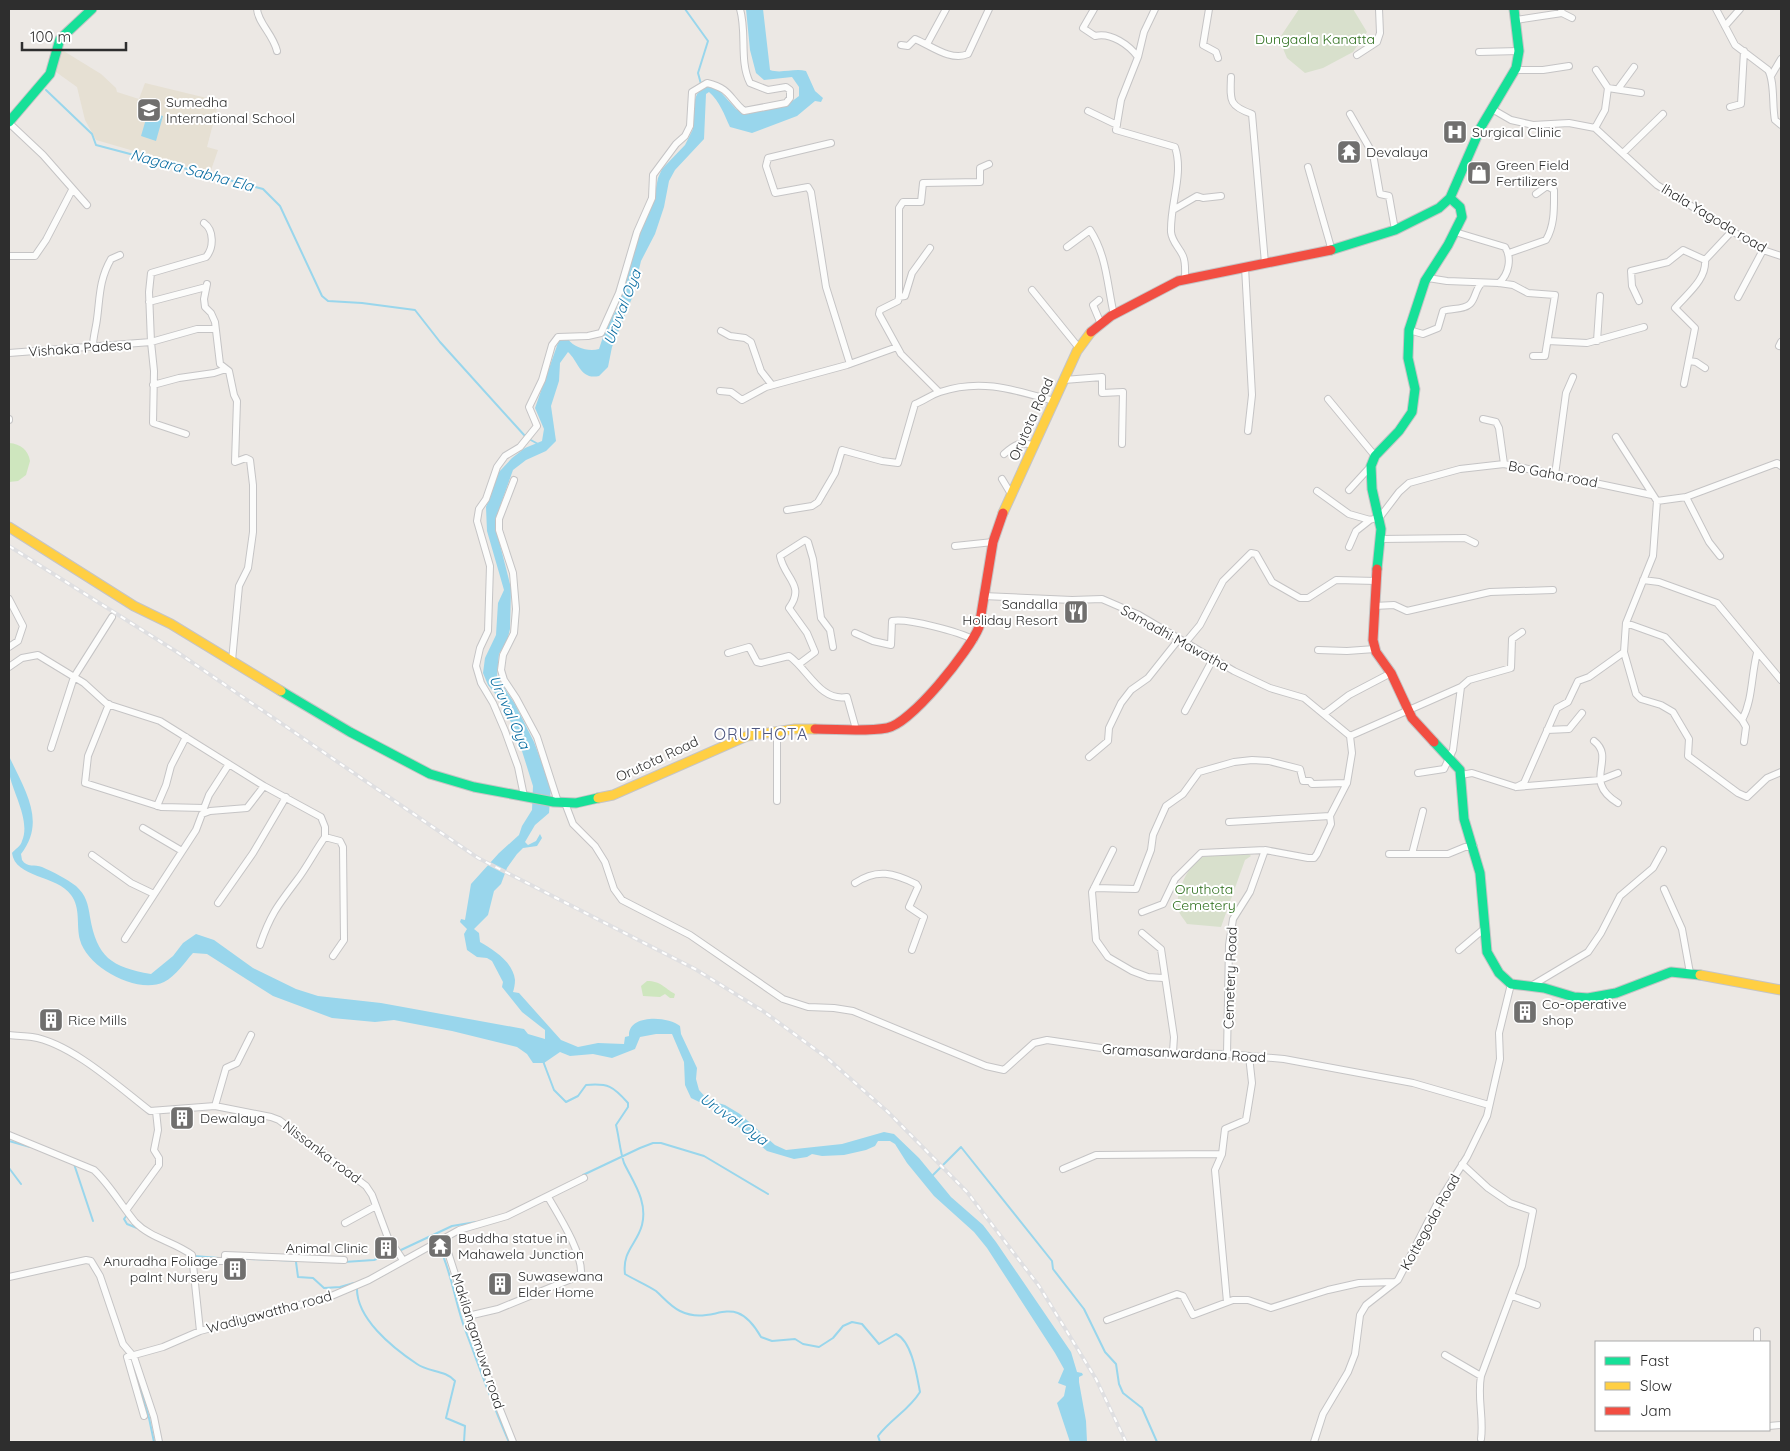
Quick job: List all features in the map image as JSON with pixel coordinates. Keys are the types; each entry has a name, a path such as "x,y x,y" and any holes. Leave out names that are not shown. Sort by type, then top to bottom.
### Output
{"main road":[{"path":"9,122 50,74 60,39 92,9"},
{"name":"Orutota Road","path":"9,527 134,606 171,624 350,732 430,774 474,787 559,803 582,802 613,795 747,736 777,731 883,729 900,722 958,660 974,640 978,632 993,542 1054,401 1079,348 1091,332 1114,314 1148,295 1185,279 1332,251 1395,230 1422,218 1450,198 1492,109 1515,70 1518,51 1514,9"},
{"path":"1450,198 1460,207 1462,214 1455,232 1428,278 1409,330 1408,358 1415,389 1412,412 1406,424 1376,456 1371,466 1372,489 1380,517 1381,539 1374,606 1375,648 1391,673 1408,710 1426,735 1450,758 1461,775 1464,819 1474,847 1480,873 1486,948 1489,958 1499,973 1511,984 1530,986 1574,997 1588,998 1624,990 1671,972 1781,990"}],"street":[{"path":"257,9 260,21 274,41 277,51"},
{"path":"526,797 518,766 505,731 493,703 481,683 476,666 480,648 488,631 490,584 490,566 477,521 479,509 486,499 497,467 505,456 526,441 537,426 529,407 542,380 552,344 558,337 588,336 601,333 619,293 636,232 652,198 653,176 676,144 685,136 692,113 690,103 692,92 699,86 707,83 729,92 744,111 786,103 790,98 790,90 786,87 768,90 750,83 744,71 745,39 740,9"},
{"path":"927,44 946,9"},
{"path":"901,46 908,46 915,38 947,54 968,54 990,9"},
{"path":"1094,9 1084,28 1096,36 1104,34 1122,42 1138,57"},
{"path":"1155,9 1144,32 1138,57 1121,100 1116,130 1175,147 1179,159 1171,233 1175,245 1182,254 1185,264 1185,279"},
{"path":"1210,9 1204,45 1216,52 1218,58"},
{"path":"1357,54 1377,42 1380,33 1379,9"},
{"path":"1716,9 1735,44 1771,76"},
{"path":"1725,26 1740,9"},
{"path":"1516,20 1561,11 1572,18"},
{"path":"1479,52 1518,51"},
{"path":"1730,108 1741,104 1744,51"},
{"path":"1781,59 1771,76 1772,104 1775,120 1781,125"},
{"path":"1515,70 1543,70 1569,66"},
{"path":"1618,89 1634,67"},
{"path":"1595,128 1605,110 1608,88 1596,70"},
{"path":"1231,77 1230,98 1236,108 1252,114 1265,263"},
{"path":"1608,88 1641,93"},
{"name":"Ihala Yagoda road","path":"1492,109 1511,120 1533,125 1569,123 1595,128 1624,152 1657,185 1763,250 1781,256"},
{"path":"1088,111 1117,125"},
{"path":"1350,114 1373,154 1380,194 1389,196 1395,230"},
{"path":"1624,152 1663,114"},
{"path":"9,122 43,155 87,205"},
{"path":"831,143 768,158 766,166 774,193 803,186 808,187 811,192 826,287 850,364"},
{"path":"899,298 899,208 903,202 921,202 923,183 980,182 980,168 988,164"},
{"path":"1308,167 1332,251"},
{"path":"1509,253 1546,240 1550,234 1554,212 1554,190 1547,186 1536,194"},
{"path":"9,256 35,256 46,240 72,190"},
{"path":"1173,210 1196,196 1203,198 1221,196"},
{"name":"Vishaka Padesa","path":"186,434 154,425 154,385 149,302 151,273 198,261 206,257 212,251 213,244 209,228 204,223"},
{"path":"1067,248 1090,230 1099,243 1105,262 1114,314"},
{"path":"1704,260 1733,230"},
{"path":"1455,232 1505,247 1509,253 1509,265 1504,279 1499,283"},
{"path":"930,248 912,273 905,296 880,310 879,314 898,347 939,392"},
{"path":"1639,301 1632,286 1631,270 1668,262 1683,250 1704,260"},
{"path":"1738,297 1763,250"},
{"path":"93,346 99,309 97,302 102,279 111,259 120,255"},
{"path":"1684,384 1695,328 1675,308 1702,277 1705,267 1704,260"},
{"path":"1245,267 1252,396 1248,431"},
{"path":"1428,278 1499,283 1513,285 1528,293 1555,295 1545,356 1533,356"},
{"path":"1409,330 1423,334 1438,328 1443,311 1468,305 1472,302 1477,287 1482,283"},
{"path":"149,302 207,285 204,299 205,307 213,316 220,364 229,371 237,401 235,462 246,458 250,460 253,485 250,554 248,568 239,586 232,660"},
{"path":"1032,290 1079,348"},
{"path":"1597,341 1600,296"},
{"path":"1099,300 1093,305 1101,324"},
{"path":"1548,341 1587,343 1644,327"},
{"name":"Vishaka Padesa","path":"9,353 151,342 198,329 215,329"},
{"path":"721,331 730,336 745,338 751,342 761,371 772,385"},
{"path":"720,391 731,392 742,400 772,385 850,364 898,347"},
{"path":"1689,361 1696,362 1705,368"},
{"path":"154,385 226,369"},
{"path":"1064,380 1102,377 1102,393 1123,392 1122,444"},
{"path":"1555,475 1566,393 1573,377"},
{"path":"787,510 812,506 818,502 835,473 842,450 882,462 898,463 915,404 939,392 981,385 1003,386 1054,401"},
{"path":"1328,399 1376,456"},
{"path":"1483,418 1496,422 1499,428 1504,464"},
{"path":"1616,437 1655,498 1653,556 1626,623 1624,652 1636,694 1642,699 1661,705 1673,712 1689,739 1688,756 1738,793 1747,797 1768,778 1781,772"},
{"path":"1004,454 1013,445 1026,442 1034,446"},
{"path":"1655,498 1686,497 1777,463 1781,466"},
{"name":"Bo Gaha road","path":"1380,517 1399,492 1409,483 1460,469 1504,464 1603,483 1655,498"},
{"path":"1349,490 1371,466"},
{"path":"1002,479 1012,495"},
{"path":"514,480 499,519 499,530 513,573 516,609 514,633 503,655 501,670 504,680 537,737 559,803"},
{"path":"1317,490 1349,514 1370,520"},
{"path":"1686,497 1709,542 1720,556"},
{"path":"1349,546 1356,531 1370,520 1380,517"},
{"path":"1381,539 1465,538 1475,543"},
{"path":"799,664 814,652 807,633 789,608 794,601 796,591 780,556 805,540 808,542 813,558 821,618 830,630 833,647"},
{"path":"955,546 993,542"},
{"path":"1089,757 1108,741 1109,728 1121,702 1131,690 1148,678 1182,641 1200,625 1223,581 1251,553 1256,554 1267,577 1274,584 1300,598 1308,598 1336,580 1376,581"},
{"path":"1643,580 1659,582 1717,602 1781,680"},
{"path":"1374,606 1394,605 1407,611 1490,592 1553,590"},
{"name":"Samadhi Mawatha","path":"983,596 1072,600 1102,599 1139,615 1212,659 1270,688 1304,698 1350,736"},
{"path":"9,600 22,626 18,641 9,647"},
{"path":"51,748 74,678 112,617"},
{"path":"855,633 873,641 891,645 892,621 903,619 965,634 974,640"},
{"path":"1626,623 1665,637 1742,720 1746,727 1744,742"},
{"path":"1142,912 1163,904 1175,879 1200,853 1265,850 1314,858 1332,824 1330,816 1347,783 1352,753 1350,736 1461,687 1469,680 1511,668 1512,640 1522,632"},
{"path":"728,653 749,647 757,662 761,664 789,656 799,664 826,694 837,698 847,696 856,729"},
{"path":"1318,650 1347,651 1375,648"},
{"path":"1516,787 1524,783 1557,708 1568,702 1578,681 1589,677 1624,652"},
{"path":"1742,720 1749,706 1753,668 1757,653"},
{"path":"9,667 22,658 38,655 74,678 84,682 109,704 160,721 264,786 321,818 325,828 325,837 297,880 281,898 268,922 260,945"},
{"path":"1185,711 1212,659"},
{"path":"1324,714 1349,695 1391,673"},
{"path":"1418,773 1440,771 1450,758 1461,687"},
{"path":"109,704 88,756 85,783 157,806 206,807 209,795 229,764"},
{"path":"1547,730 1569,730 1582,713"},
{"path":"777,731 777,801"},
{"path":"157,806 166,785 171,766 186,737"},
{"path":"1594,741 1602,753 1600,787 1606,796 1618,803"},
{"path":"1094,888 1136,888 1151,850 1153,835 1166,806 1183,794 1204,769 1234,762 1270,761 1300,769 1303,781 1310,781 1312,784 1347,783"},
{"path":"1461,775 1472,773 1516,787 1600,780 1618,772"},
{"path":"125,939 196,830 204,812 246,808 264,786"},
{"path":"218,903 253,853 286,797"},
{"name":"Gramasanwardana Road","path":"559,803 573,824 594,846 605,862 614,889 622,900 657,916 690,936 783,999 808,1007 834,1008 853,1012 1001,1070 1004,1070 1034,1043 1047,1040 1112,1051 1227,1054 1284,1059 1390,1078 1489,1106"},
{"path":"1412,854 1423,811"},
{"path":"1229,822 1330,816"},
{"path":"143,828 182,851"},
{"path":"325,837 340,841 343,847 344,940 333,956"},
{"path":"1389,854 1448,854 1465,847 1474,847"},
{"path":"1113,850 1092,892 1096,940 1108,957 1140,974 1148,977 1163,978"},
{"name":"Cemetery Road","path":"1227,1054 1229,945 1233,919 1250,892 1265,850"},
{"path":"1530,986 1588,952 1602,933 1620,896 1653,868 1663,850"},
{"path":"92,855 131,883 154,894"},
{"path":"855,883 868,875 886,872 916,884 918,887 910,907 924,917 912,950"},
{"path":"1664,889 1682,929 1690,974"},
{"path":"1459,950 1485,928"},
{"path":"1142,933 1161,949 1163,978 1174,1037 1173,1052"},
{"name":"Kottegoda Road","path":"1314,1442 1323,1414 1348,1372 1355,1354 1360,1315 1366,1305 1396,1282 1487,1116 1500,1059 1499,1033 1511,984"},
{"path":"9,1035 34,1037 68,1052 90,1065 150,1111 156,1111 158,1130 154,1150 159,1158 159,1165 127,1209"},
{"path":"215,1106 226,1068 237,1063 250,1035"},
{"path":"1227,1302 1215,1170 1222,1154 1225,1129 1246,1120 1252,1082 1249,1056"},
{"name":"Nissanka road","path":"156,1111 215,1106 280,1120 308,1144 348,1170 366,1186 388,1238 403,1260"},
{"path":"9,1135 94,1170 103,1178 116,1199 127,1209 135,1222 193,1258 344,1260"},
{"path":"1063,1169 1096,1155 1222,1154"},
{"path":"1462,1164 1478,1176 1488,1188 1510,1203 1533,1211 1527,1247 1512,1296 1481,1376 1478,1393 1483,1423 1482,1439"},
{"name":"Wadiyawattha road","path":"132,1356 163,1347 200,1331 329,1297 357,1285 459,1230 507,1216 584,1178"},
{"path":"468,1316 498,1310 581,1275 581,1269 572,1242 548,1197"},
{"path":"345,1223 376,1206"},
{"name":"Makilangamuwa road","path":"439,1242 468,1316 493,1392 513,1442"},
{"path":"193,1258 200,1331"},
{"path":"9,1277 86,1260 91,1261 100,1276 122,1344 132,1356 148,1397 159,1442"},
{"path":"1107,1320 1178,1294 1183,1296 1193,1315 1227,1302 1248,1300 1271,1308 1328,1290 1359,1283 1396,1282"},
{"path":"1512,1296 1537,1305"},
{"path":"1757,1331 1758,1341"},
{"path":"1445,1355 1481,1376"},
{"path":"132,1356 127,1357 144,1416"}],"shaded area":[{"name":"Sumedha International School","path":"62,50 101,74 116,88 117,92 139,99 145,83 219,101 207,147 218,150 210,173 96,140 85,120 77,87 56,72 55,66"}],"green space":[{"name":"Dungaala Kanatta","path":"1299,9 1353,9 1367,32 1353,52 1323,68 1305,73 1287,58 1279,39"},
{"path":"9,443 23,448 28,454 30,461 26,475 18,481 9,482"},
{"name":"Oruthota Cemetery","path":"1247,852 1251,856 1245,860 1221,927 1187,924 1178,909 1178,901 1184,878 1193,865 1203,857"},
{"path":"647,981 662,985 675,994 674,998 670,998 665,994 660,997 643,996 641,986"}],"water":[{"name":"Uruval Oya","path":"746,9 763,9 770,70 806,71 815,91 823,98 821,102 815,101 797,116 752,133 730,127 716,100 709,92 706,94 704,139 675,170 669,181 664,207 655,234 641,261 632,298 612,347 608,367 599,376 593,377 580,369 568,352 560,363 559,381 551,406 556,441 546,451 526,460 513,470 496,518 496,529 511,588 510,629 507,641 499,654 497,677 515,704 534,742 551,787 549,813 535,825 525,842 528,845 536,841 540,834 542,838 537,846 523,848 517,854 507,868 501,884 494,891 488,915 474,929 479,933 480,942 497,953 511,968 515,980 513,992 519,993 561,1040 578,1047 598,1043 624,1044 625,1037 629,1036 630,1029 642,1021 650,1019 667,1020 680,1026 681,1034 697,1068 696,1079 699,1090 708,1100 725,1105 740,1114 775,1145 786,1150 842,1144 884,1132 894,1134 919,1158 951,1197 983,1225 1071,1352 1077,1372 1083,1375 1079,1377 1079,1382 1086,1421 1087,1442 1070,1442 1057,1403 1064,1396 1066,1386 1058,1383 1064,1369 987,1248 974,1232 934,1196 907,1163 895,1144 890,1141 878,1141 875,1146 866,1150 844,1155 822,1156 812,1154 807,1157 794,1159 767,1151 751,1137 745,1136 740,1128 720,1112 691,1098 685,1085 684,1062 672,1034 640,1037 635,1049 612,1058 593,1054 570,1056 560,1052 544,1063 533,1063 527,1054 517,1047 452,1031 394,1020 375,1022 332,1018 273,996 207,954 193,953 176,973 164,982 153,985 140,985 127,982 103,969 92,960 85,950 80,940 76,905 65,888 28,872 15,861 12,853 21,843 24,824 23,815 9,772 9,756 26,793 33,817 29,842 21,854 22,860 26,864 39,866 55,873 79,889 87,904 97,942 108,958 116,963 126,968 151,974 173,956 183,943 196,934 214,940 253,968 296,989 318,996 381,1003 524,1029 528,1034 545,1039 545,1030 522,1012 502,987 503,982 492,961 487,958 477,957 467,950 464,934 467,929 460,922 461,919 465,920 471,884 499,853 519,835 532,810 533,786 516,732 483,673 485,658 496,635 498,603 504,590 487,531 486,507 499,472 525,448 542,441 544,429 535,408 559,340 568,339 574,345 586,350 599,349 607,325 617,309 638,237 653,203 658,178 662,169 685,145 693,129 693,105 697,94 703,88 709,86 717,88 736,109 747,114 787,105 799,96 799,87 792,77 764,80 756,73 750,50"},
{"path":"148,112 163,116 156,141 141,136"}],"waterway":[{"path":"685,9 708,41 698,73 701,84"},
{"name":"Nagara Sabha Ela","path":"46,90 92,134 96,145 263,189 280,206 322,296 328,301 362,303 415,310 440,342 525,436"},
{"name":"Nagara Sabha Ela","path":"529,439 538,444"},
{"path":"543,1061 554,1090 566,1102 578,1096 586,1085 605,1085 614,1089 628,1103 628,1107 616,1125 621,1154 639,1192 643,1216 640,1232 626,1259 625,1274 656,1291 680,1311 692,1315 732,1312 741,1315 751,1323 761,1337 772,1341 795,1339 803,1344 819,1347 833,1338 843,1326 852,1322 862,1324 879,1344 896,1334 902,1338 910,1351 920,1392 911,1404 888,1424 878,1436 880,1442"},
{"path":"9,1141 30,1147"},
{"path":"583,1175 640,1148 653,1143 661,1143 704,1156 768,1194"},
{"path":"933,1175 961,1147 1052,1261 1053,1269 1084,1309 1105,1352 1116,1364 1119,1384 1123,1393 1142,1408 1157,1442"},
{"path":"74,1164 93,1221"},
{"path":"9,1168 21,1184"},
{"path":"105,1186 123,1210"},
{"path":"127,1215 124,1219 127,1224 137,1228"},
{"path":"401,1250 452,1226 476,1222"},
{"path":"438,1244 447,1266 466,1332 509,1442"},
{"path":"344,1262 374,1260 392,1253"},
{"path":"194,1256 219,1258"},
{"path":"227,1258 302,1261"},
{"path":"296,1262 298,1277 313,1278 324,1288 340,1287 354,1283"},
{"path":"357,1286 358,1298 362,1309 369,1321 387,1341 421,1367 447,1375 455,1381 446,1418 465,1426 464,1442"},
{"path":"133,1363 154,1442"}],"railway":[{"path":"9,546 177,652 478,858 695,969 763,1011 827,1058 888,1112 967,1192 1039,1286 1096,1379 1126,1442"}],"traffic: fast":[{"path":"9,122 50,74 60,39 92,9"},
{"path":"1331,250 1395,230 1439,208 1450,198 1481,127 1516,68 1519,51 1514,9"},
{"path":"1377,569 1381,529 1372,489 1371,466 1375,456 1399,431 1412,412 1415,389 1408,358 1409,330 1425,281 1448,245 1462,217 1460,207 1450,198"},
{"path":"281,691 350,732 430,774 474,787 554,802 576,803 598,798"},
{"path":"1434,742 1460,770 1464,819 1480,873 1487,952 1499,973 1511,984 1544,988 1574,997 1588,998 1616,993 1671,972 1700,975"}],"traffic: slow":[{"path":"1003,513 1077,351 1091,332"},
{"path":"9,527 134,606 171,624 281,691"},
{"path":"598,798 613,795 747,736 795,729 815,729"},
{"path":"1700,975 1781,990"}],"traffic: jam":[{"path":"1091,332 1111,316 1178,281 1331,250"},
{"path":"815,729 860,730 887,728 910,714 939,685 964,652 979,627 993,542 1003,513"},
{"path":"1377,569 1373,640 1376,652 1391,673 1412,718 1434,742"}],"place":[{"name":"Sumedha International School","path":"149,110"},
{"name":"Surgical Clinic","path":"1455,132"},
{"name":"Devalaya","path":"1349,152"},
{"name":"Green Field Fertilizers","path":"1479,173"},
{"name":"Sandalla Holiday Resort","path":"1076,612"},
{"name":"Co-operative shop","path":"1525,1012"},
{"name":"Rice Mills","path":"51,1020"},
{"name":"Dewalaya","path":"182,1118"},
{"name":"Buddha statue in Mahawela Junction","path":"440,1246"},
{"name":"Animal Clinic","path":"386,1248"},
{"name":"Anuradha Foliage palnt Nursery","path":"235,1269"},
{"name":"Suwasewana Elder Home","path":"500,1284"}],"district":[{"name":"ORUTHOTA","path":"761,734"}]}
